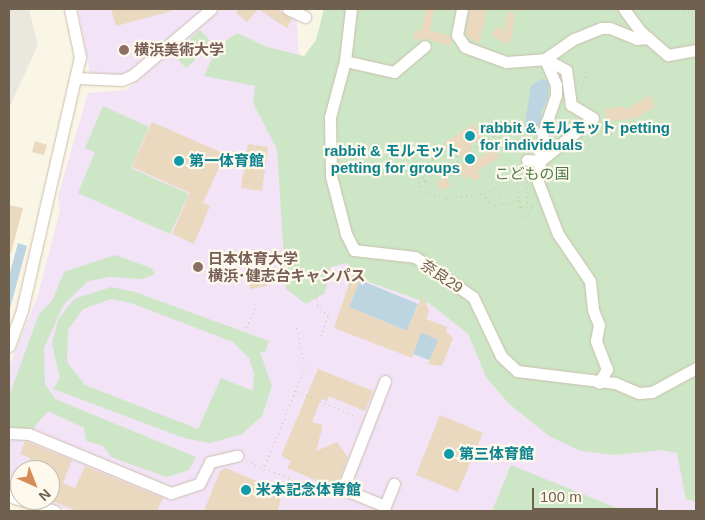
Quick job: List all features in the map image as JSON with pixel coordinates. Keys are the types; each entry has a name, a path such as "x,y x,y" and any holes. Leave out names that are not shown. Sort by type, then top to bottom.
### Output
{"street":[{"path":"9,346 22,310 76,78 80,50 70,9"},
{"path":"76,78 122,80 133,75 212,9"},
{"path":"288,9 305,17"},
{"name":"奈良29","path":"351,9 345,61 330,117 331,176 346,234 354,250 415,257 473,297 501,356 516,371 599,383 615,383 639,393 652,392 696,368"},
{"path":"462,9 457,35 465,47 506,62 545,59 574,39 610,28 625,11 648,38 668,55 696,50"},
{"path":"610,28 637,39 648,38"},
{"path":"345,61 394,72 425,46"},
{"path":"527,160 540,161 593,118 571,105 566,70 545,59"},
{"path":"545,59 556,85 556,95 543,132 538,182 549,214 590,281 592,310 599,326 596,341 607,369 599,383"},
{"path":"386,381 343,489 384,506 394,484"},
{"path":"9,433 29,434 171,493 200,484 210,462 237,456"},
{"path":"9,496 55,511"}],"path":[{"path":"678,9 696,14"},
{"path":"578,93 588,68"},
{"path":"428,186 410,152 425,144 440,172 458,161 457,155 494,136 511,140 527,160"},
{"path":"418,167 433,159"},
{"path":"425,180 420,182 420,191 446,198 484,193 499,188 505,178 500,167 505,165 518,182 520,207 523,217 528,220 532,208 520,207"},
{"path":"499,188 504,206"},
{"path":"484,193 491,207 504,206 519,200"},
{"path":"316,284 317,305 328,316 321,336"},
{"path":"244,332 258,305"},
{"path":"263,470 306,368 296,324"},
{"path":"296,390 369,422"},
{"path":"237,456 263,470 342,500 346,490"}],"shaded area":[{"path":"9,9 29,9 38,45 9,108"},
{"name":"横浜美術大学","path":"78,9 202,9 152,58 125,75 90,74"},
{"name":"日本体育大学 横浜･健志台キャンパス","path":"219,9 280,9 297,20 302,119 361,279 430,304 468,334 486,377 508,403 696,433 696,511 69,511 60,508 60,460 10,460 9,490 9,367 38,295 60,210 58,196 88,93 126,90"}],"green space":[{"name":"こどもの国","path":"324,9 696,9 696,502 686,499 677,453 662,450 615,455 581,451 549,436 508,403 486,377 468,334 430,304 361,279 347,263 331,267 325,293 306,304 286,289 277,149 253,103 255,86 204,76 217,47 237,33 267,47 304,56 316,40"},
{"path":"200,30 213,44 186,68 173,54"},
{"path":"103,106 149,127 131,168 189,194 170,234 78,193 95,152 85,148"},
{"path":"115,255 151,268 155,274 142,279 110,277 88,281 64,304 44,348 45,384 55,399 196,457 189,470 166,477 111,457 103,446 86,441 84,428 48,411 30,432 9,426 9,396 39,314 52,301 64,272"},
{"path":"111,287 135,292 269,341 265,352 260,352 272,386 262,416 242,434 210,443 184,438 53,389 60,378 52,344 58,320 74,299","holes":["111,299 131,303 233,342 249,358 254,373 253,391 221,378 198,429 85,385 67,362 68,330 83,309"]},
{"path":"511,465 624,511 492,511"}],"water":[{"path":"541,79 549,81 548,99 541,112 543,125 532,136 524,129 531,86"},
{"path":"18,243 27,246 9,312 9,276"},
{"path":"360,280 418,304 407,331 349,307"},
{"path":"421,332 445,343 437,363 413,354"}],"building":[{"path":"111,9 171,9 172,11 116,26"},
{"path":"239,9 258,9 247,22 236,13"},
{"path":"258,9 277,9 292,19 287,28"},
{"path":"426,9 435,9 430,30 450,36 451,46 427,39 413,40 415,30 421,31"},
{"path":"469,9 487,9 479,44 466,35"},
{"path":"508,12 515,14 512,37 507,45 491,35 497,26 504,31"},
{"path":"650,95 655,107 636,118 606,122 605,109 624,106 625,110"},
{"name":"第一体育館","path":"152,122 225,154 203,203 210,206 194,244 172,234 190,193 132,167"},
{"path":"474,123 482,138 469,146 477,159 494,148 500,157 477,171 482,176 475,181 470,176 465,179 457,166 465,162 457,148 447,150 444,143"},
{"path":"35,141 47,145 44,155 32,152"},
{"path":"248,144 268,147 262,191 241,188"},
{"path":"446,177 451,185 441,191 436,182"},
{"path":"9,205 23,208 11,253 9,253"},
{"path":"264,266 267,286 250,289 247,268"},
{"path":"352,275 362,276 349,307 407,331 422,296 429,310 426,319 447,327 446,332 453,338 442,366 428,364 438,340 421,332 412,358 334,328"},
{"path":"318,369 373,391 365,411 329,396 327,401 321,399 312,422 323,425 316,451 337,442 348,457 336,489 287,468 291,461 281,456"},
{"name":"第三体育館","path":"440,415 483,433 458,492 416,475"},
{"path":"25,441 72,460 63,483 75,488 85,466 163,498 157,511 77,511 60,504 60,460 29,460 30,458 20,454"},
{"name":"米本記念体育館","path":"226,468 282,492 278,511 204,511 220,471"}],"place":[{"name":"横浜美術大学","path":"124,50"},
{"name":"rabbit & モルモット petting for individuals","path":"470,136"},
{"name":"rabbit & モルモット petting for groups","path":"470,159"},
{"name":"第一体育館","path":"179,161"},
{"name":"日本体育大学 横浜･健志台キャンパス","path":"198,267"},
{"name":"第三体育館","path":"449,454"},
{"name":"米本記念体育館","path":"246,490"}]}
